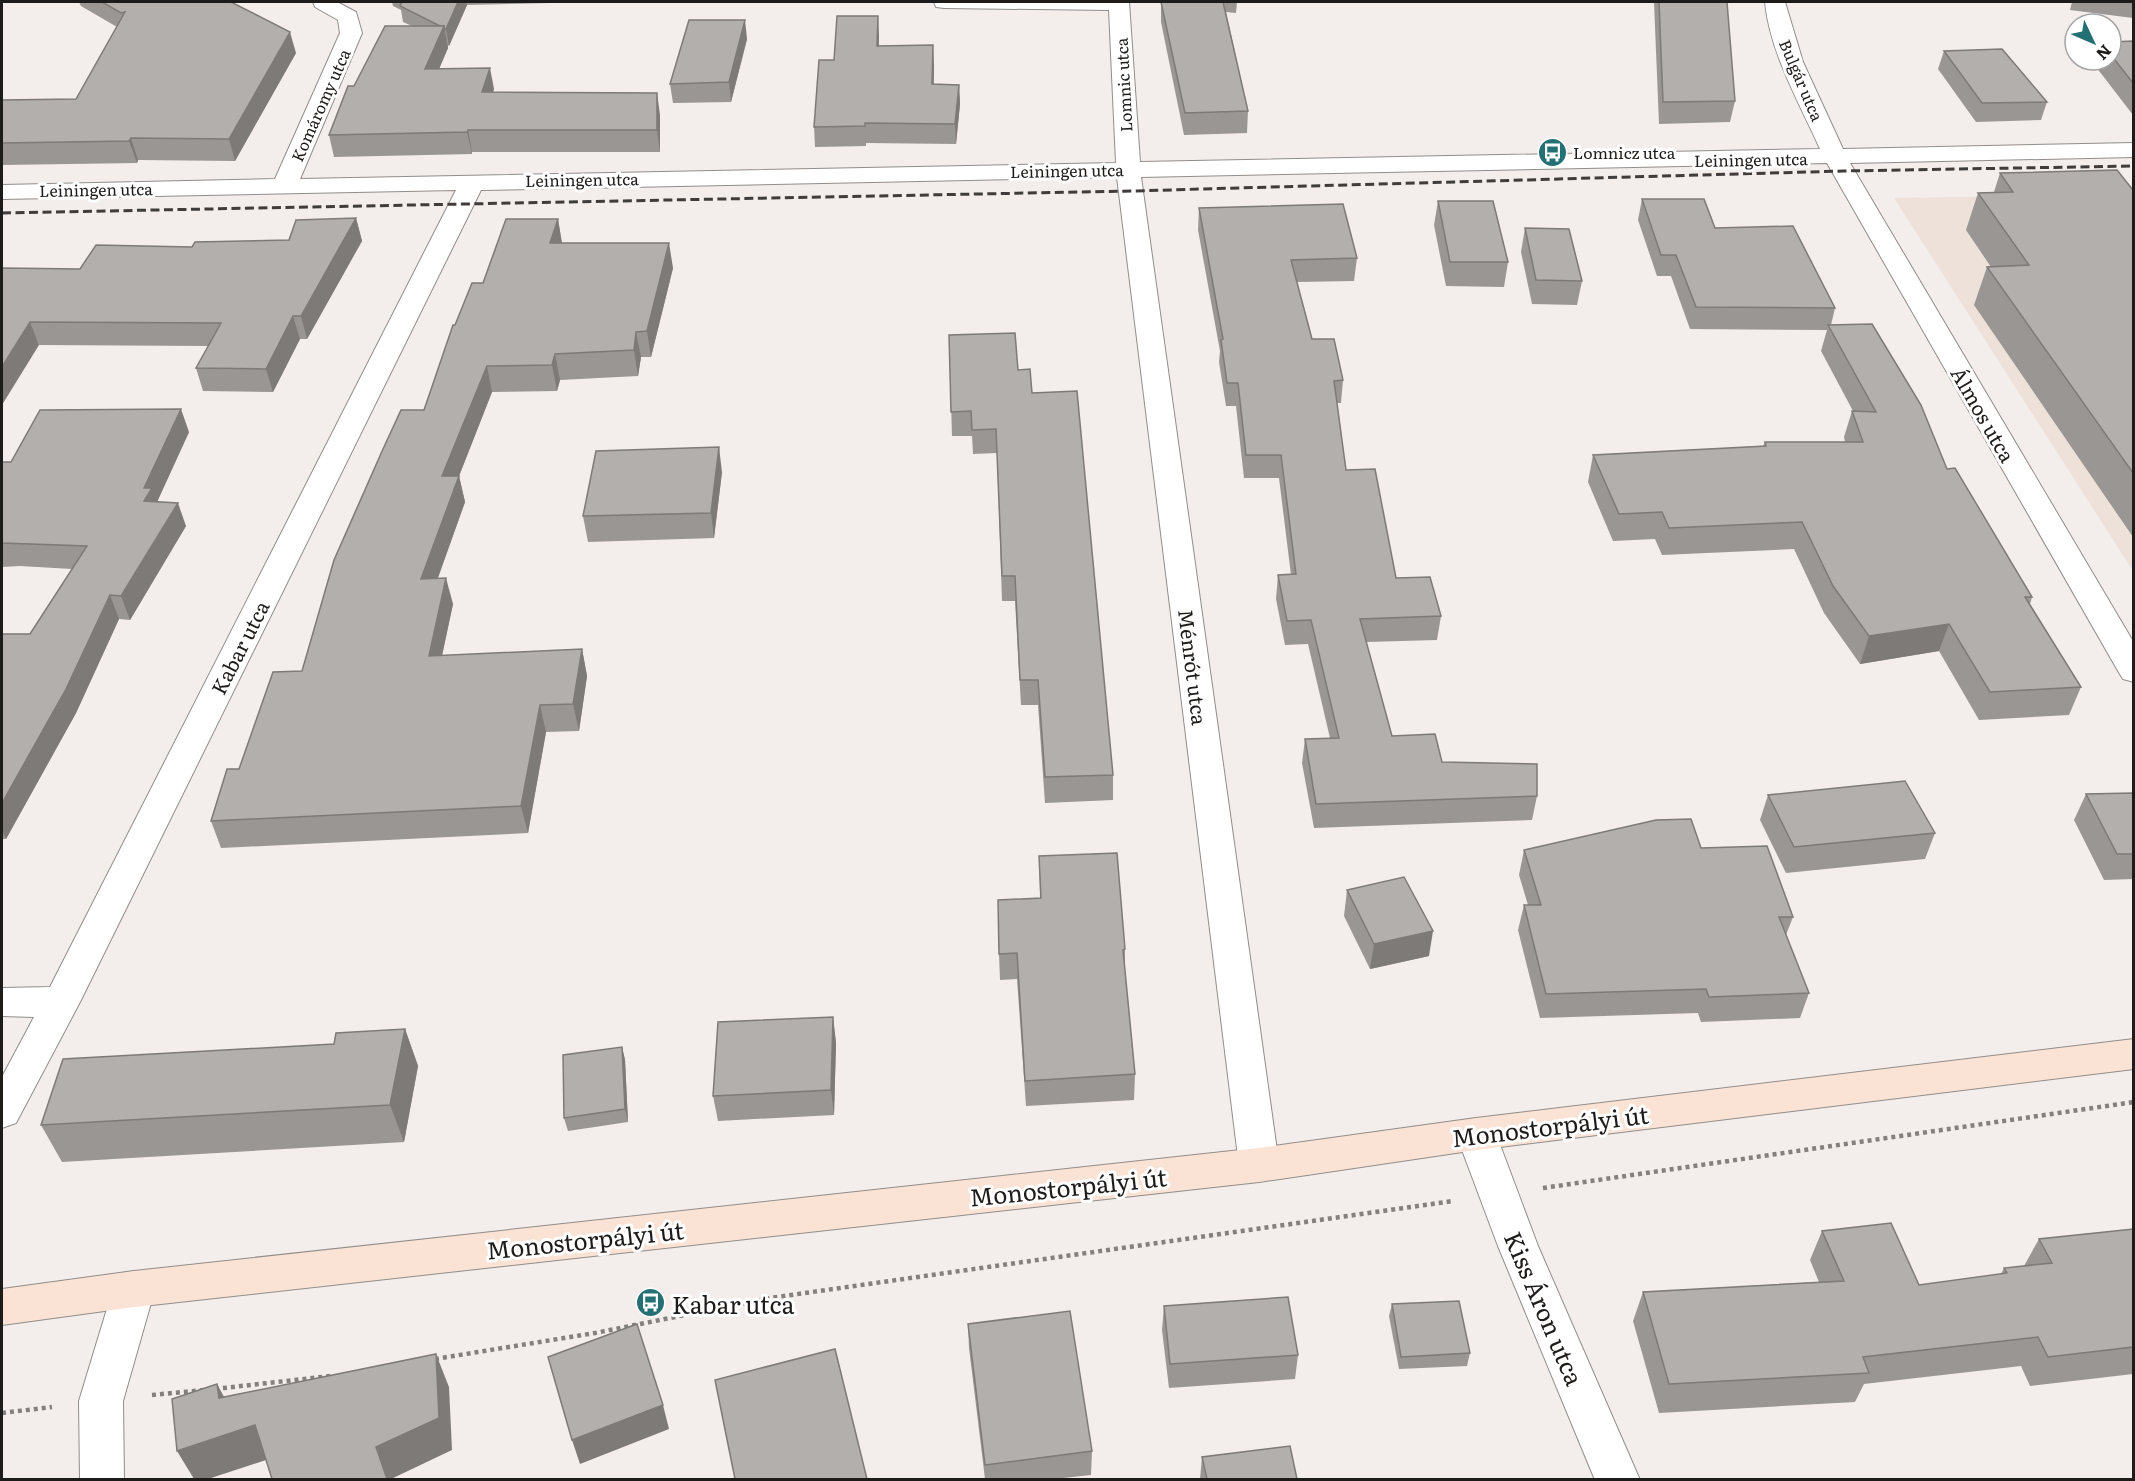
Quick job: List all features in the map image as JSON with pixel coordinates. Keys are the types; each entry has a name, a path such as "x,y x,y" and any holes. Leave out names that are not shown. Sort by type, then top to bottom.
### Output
{"street":[{"name":"Komáromy utca","path":"285,185 351,33 348,17 323,2"},
{"path":"944,2 1119,3"},
{"name":"Bulgár utca","path":"1775,2 1778,18 1796,69 1835,157"},
{"name":"Lomnic utca","path":"1119,3 1128,169"},
{"name":"Leiningen utca","path":"2,192 2133,150"},
{"name":"Álmos utca","path":"1835,157 2133,671"},
{"name":"Ménrót utca","path":"1128,169 1259,1164"},
{"name":"Kabar utca","path":"2,1112 61,1002 473,181"},
{"path":"2,1002 61,1002"},
{"name":"Monostorpályi út","path":"2,1307 134,1289 1259,1164 1476,1134 2133,1054"},
{"name":"Kiss Áron utca","path":"1476,1134 1518,1246 1618,1479"},
{"path":"102,1479 101,1401 134,1289"}],"path":[{"path":"432,1360 595,1333 770,1298 2133,1102"},
{"path":"2,1413 339,1375"}],"shaded area":[{"path":"2133,194 2133,571 1894,198"}],"building":[{"path":"102,2 231,2 290,32 229,139 131,138 129,141 2,143 2,100 76,99 125,12 121,13"},
{"path":"402,2 458,2 444,29 444,26 400,6"},
{"path":"1161,2 1223,2 1248,111 1185,113"},
{"path":"1659,2 1727,2 1735,101 1663,102"},
{"path":"837,16 878,16 877,46 933,45 932,84 959,85 955,124 865,123 865,126 814,127 819,60 834,60"},
{"path":"689,20 745,20 729,82 670,84"},
{"path":"385,26 444,26 425,69 490,68 482,92 657,93 657,130 468,130 467,132 329,135 348,86 354,86"},
{"path":"2123,41 2133,41 2133,83 2123,70"},
{"path":"2002,49 2047,102 1982,103 1944,51"},
{"path":"2117,170 2133,190 2133,473 1987,267 2029,265 1978,193 2013,192 2000,173"},
{"path":"1642,199 1704,199 1715,228 1793,226 1835,308 1696,307 1676,255 1661,255"},
{"path":"1438,201 1493,201 1508,262 1450,262"},
{"path":"1343,204 1357,258 1291,260 1312,339 1334,339 1343,380 1334,381 1346,470 1375,469 1396,578 1430,577 1441,616 1360,619 1392,736 1435,734 1442,762 1537,764 1537,796 1316,804 1305,739 1339,738 1311,620 1287,621 1278,575 1296,574 1281,455 1246,455 1238,383 1227,383 1221,340 1223,339 1199,208"},
{"path":"356,218 301,316 293,316 266,369 196,368 221,323 30,322 2,367 2,268 80,269 96,245 192,247 195,242 289,240 296,220"},
{"path":"506,219 558,219 550,243 669,243 647,331 636,332 634,350 555,354 552,365 487,366 442,476 459,476 421,579 446,578 429,656 582,649 573,704 540,705 521,806 211,821 227,769 239,769 273,672 302,671 334,560 383,449 401,410 424,410 453,325 455,325 472,283 483,283"},
{"path":"1525,228 1569,229 1582,281 1536,280"},
{"path":"1872,324 1921,405 1947,469 1955,468 2032,597 2025,597 2081,687 1990,692 1949,624 1869,636 1833,586 1802,522 1669,528 1662,512 1619,514 1593,455 1766,446 1765,442 1863,442 1852,411 1876,412 1828,325"},
{"path":"1015,333 1018,370 1030,369 1032,393 1077,391 1113,775 1045,777 1038,680 1020,680 1015,576 1002,576 996,429 972,430 971,411 951,412 949,335"},
{"path":"181,409 144,488 152,488 144,501 178,503 121,596 110,595 66,689 2,803 2,634 30,634 87,546 2,543 2,462 11,462 40,410"},
{"path":"719,447 711,513 583,516 596,451"},
{"path":"1905,781 1935,833 1794,847 1768,795"},
{"path":"2133,793 2133,854 2117,854 2086,794"},
{"path":"1691,819 1701,848 1767,846 1793,917 1779,917 1809,993 1709,997 1706,989 1546,994 1524,905 1541,905 1524,850 1656,820"},
{"path":"1117,853 1125,949 1123,950 1135,1074 1025,1081 1017,953 999,954 998,900 1041,898 1039,856"},
{"path":"1404,877 1433,931 1374,944 1347,890"},
{"path":"833,1017 831,1090 713,1096 718,1022"},
{"path":"405,1029 390,1105 41,1125 63,1059 334,1044 336,1033"},
{"path":"622,1047 625,1109 564,1118 563,1055"},
{"path":"1891,1223 1919,1285 2007,1273 2004,1268 2052,1263 2039,1239 2133,1229 2133,1347 2048,1357 2038,1337 1863,1357 1869,1373 1669,1384 1643,1292 1844,1281 1822,1231"},
{"path":"1288,1297 1298,1355 1170,1364 1164,1306"},
{"path":"1459,1301 1470,1353 1401,1357 1392,1304"},
{"path":"1070,1311 1092,1451 985,1465 968,1324"},
{"path":"637,1324 663,1405 572,1440 548,1357"},
{"path":"835,1349 867,1479 735,1479 715,1380"},
{"path":"436,1354 439,1418 376,1447 387,1479 272,1479 255,1425 177,1451 172,1399 217,1384 219,1398"},
{"path":"1290,1446 1297,1479 1207,1479 1202,1457"}],"railway":[{"path":"2,213 1132,191 1843,171 2134,166"}],"place":[{"name":"Lomnicz utca","path":"1552,152"},
{"name":"Kabar utca","path":"651,1303"}]}
